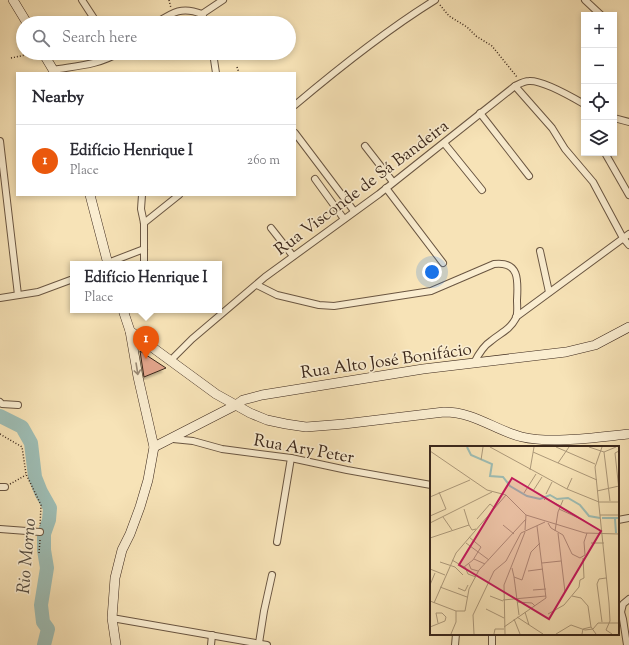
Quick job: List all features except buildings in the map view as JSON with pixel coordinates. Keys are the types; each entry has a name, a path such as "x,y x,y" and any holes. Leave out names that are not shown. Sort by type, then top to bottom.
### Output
{"main road":[{"path":"13,0 23,16"},
{"path":"47,60 54,71"},
{"path":"90,196 106,261"},
{"path":"116,645 112,618 115,578 122,550 130,534 140,507 148,480 154,447 138,377 130,331 124,313"},
{"name":"Rua Alto José Bonifácio","path":"154,447 243,400 275,393 423,368 566,352 595,345 629,327"},
{"path":"130,331 216,394 250,413 267,420 286,424 306,427 444,412 458,412 470,415 520,436 531,438 551,440 629,434"}],"street":[{"path":"82,0 92,16"},
{"path":"168,16 179,11 191,10 202,14 223,0"},
{"path":"296,104 346,62 435,0"},
{"path":"585,0 598,12"},
{"path":"54,71 96,63 104,60"},
{"path":"214,60 216,72"},
{"name":"Rua Visconde de Sá Bandeira","path":"170,361 192,339 293,256 386,188 515,86 532,81 538,82 563,92 581,102"},
{"path":"515,86 552,128 565,149 593,182 623,238 629,245"},
{"path":"480,113 529,176"},
{"path":"617,119 629,122"},
{"path":"296,134 354,211"},
{"path":"0,141 18,295"},
{"path":"444,143 482,190"},
{"path":"365,146 393,182"},
{"path":"607,156 629,196"},
{"path":"315,179 344,219"},
{"path":"386,188 443,263"},
{"path":"142,196 141,209 144,223 144,261"},
{"path":"144,223 178,196"},
{"path":"271,228 293,256"},
{"path":"474,363 486,345 508,328 516,317 629,234"},
{"path":"114,261 144,249"},
{"path":"540,251 549,292"},
{"path":"257,285 277,295 319,305 334,306 431,291 494,264 501,263 512,268 516,273 518,280 516,317"},
{"path":"0,298 55,287 70,280"},
{"path":"0,402 2,404 18,405"},
{"name":"Rua Ary Peter","path":"173,438 193,441 222,449 291,458 347,470 429,483"},
{"path":"277,542 291,458"},
{"path":"619,520 629,518"},
{"path":"0,529 40,532"},
{"path":"259,644 272,575"},
{"path":"627,645 624,619 619,611 623,604 629,599"},
{"path":"112,618 267,645"},
{"path":"211,645 212,635"},
{"path":"455,645 456,635"}],"path":[{"path":"440,5 449,16 467,27 476,36 492,46 522,83"},
{"path":"11,58 16,57"},
{"path":"237,67 239,72"},
{"path":"0,434 22,447 26,474 41,505 39,553"},
{"path":"2,487 26,474"}],"waterway":[{"name":"Rio Morno","path":"0,416 22,427 31,443 35,477 50,508 49,520 44,534 44,550 47,568 41,605 43,622 48,629 44,645"}],"place":[{"name":"Edifício Henrique I","path":"146,359"}]}
